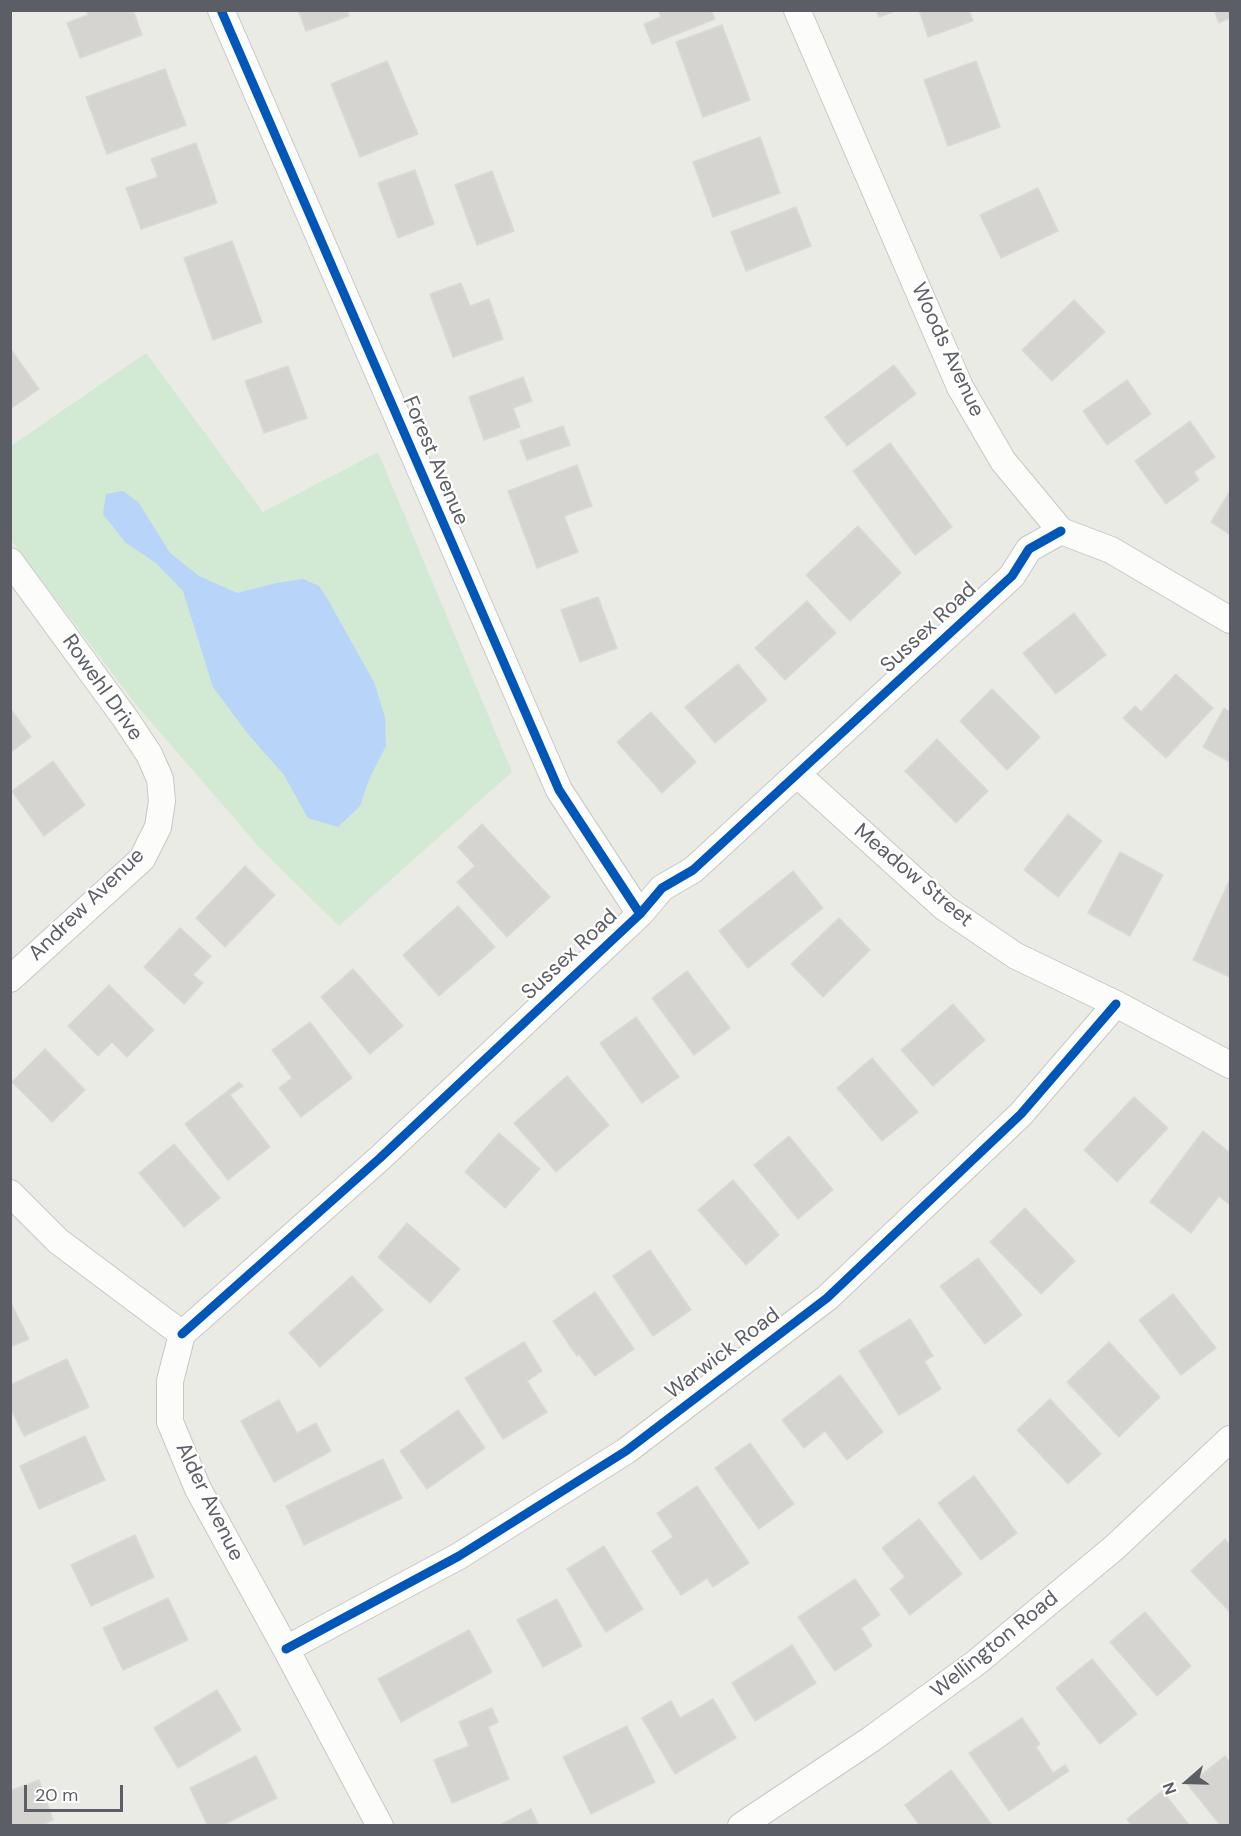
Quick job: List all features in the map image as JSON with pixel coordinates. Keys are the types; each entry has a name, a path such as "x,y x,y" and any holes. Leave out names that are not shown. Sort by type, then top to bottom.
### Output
{"street":[{"name":"Forest Avenue","path":"221,10 559,790 640,914"},
{"name":"Woods Avenue","path":"797,10 960,387 1003,461 1061,531 1111,550 1230,620"},
{"name":"Sussex Road","path":"182,1334 380,1158 640,914 662,888 693,870 1012,576 1029,549 1061,531"},
{"name":"Rowehl Drive","path":"10,561 149,754 160,779 162,801 158,827"},
{"name":"Meadow Street","path":"796,774 945,908 1016,956 1116,1004 1230,1065"},
{"name":"Andrew Avenue","path":"10,979 142,859 158,827"},
{"name":"Warwick Road","path":"286,1649 459,1556 626,1451 827,1298 1021,1114 1116,1004"},
{"path":"10,1193 58,1241 182,1334"},
{"name":"Alder Avenue","path":"182,1334 170,1381 170,1422 198,1489 380,1826"},
{"name":"Wellington Road","path":"741,1826 870,1740 977,1662 1115,1547 1230,1439"}],"green space":[{"path":"146,353 263,512 378,452 512,772 339,926 260,848 138,707 11,540 11,446"}],"water":[{"path":"123,491 139,503 170,553 199,576 237,593 303,579 319,586 328,600 374,682 385,717 386,746 370,777 360,806 338,827 308,818 284,775 248,734 213,687 183,591 156,563 125,542 103,514 106,494"}],"building":[{"path":"86,10 133,10 142,35 80,58 67,23 88,15"},
{"path":"298,10 347,10 349,16 306,31"},
{"path":"658,10 711,10 715,19 652,44 644,24 661,17"},
{"path":"876,10 898,10 879,17"},
{"path":"919,10 969,10 973,21 928,37"},
{"path":"1214,10 1230,10 1230,18 1219,23"},
{"path":"722,25 750,100 703,117 676,42"},
{"path":"387,61 418,134 360,157 331,84"},
{"path":"976,61 1000,127 948,146 924,80"},
{"path":"165,69 186,125 107,154 86,97"},
{"path":"760,137 780,193 713,217 693,162"},
{"path":"196,143 217,203 141,229 126,188 158,177 151,159"},
{"path":"415,170 434,224 398,238 378,183"},
{"path":"492,171 514,231 477,245 455,185"},
{"path":"1038,188 1058,231 1001,258 980,215"},
{"path":"796,207 811,246 746,271 731,232"},
{"path":"232,241 262,322 213,340 184,258"},
{"path":"461,283 470,306 489,299 503,339 453,357 430,294"},
{"path":"1074,300 1105,332 1052,381 1022,350"},
{"path":"10,348 39,389 10,409"},
{"path":"894,365 916,394 847,446 825,417"},
{"path":"288,366 307,418 264,433 245,381"},
{"path":"523,377 532,401 513,408 520,427 484,440 469,397"},
{"path":"1127,380 1151,414 1107,445 1083,411"},
{"path":"1190,421 1215,457 1194,472 1199,480 1166,504 1135,461"},
{"path":"563,426 570,445 527,460 520,441"},
{"path":"890,443 952,527 915,555 853,471"},
{"path":"577,465 592,506 564,516 578,552 537,568 508,491"},
{"path":"1230,491 1230,532 1229,534 1211,522"},
{"path":"858,526 901,573 850,621 806,575"},
{"path":"598,597 617,648 580,662 561,610"},
{"path":"807,601 836,633 785,680 755,648"},
{"path":"1074,613 1106,655 1056,694 1023,653"},
{"path":"738,664 767,700 715,743 685,707"},
{"path":"1176,674 1213,708 1166,758 1123,718 1135,706 1141,712"},
{"path":"992,689 1040,737 1007,770 960,721"},
{"path":"10,708 31,737 10,753"},
{"path":"1224,708 1230,712 1230,762 1203,747"},
{"path":"651,712 696,762 662,793 617,742"},
{"path":"937,739 988,791 956,823 905,771"},
{"path":"53,761 85,805 44,836 12,791"},
{"path":"1068,814 1102,841 1058,897 1024,870"},
{"path":"482,824 550,897 507,937 457,882 475,866 458,847"},
{"path":"1120,852 1163,875 1130,936 1088,913"},
{"path":"245,866 275,895 225,947 196,918"},
{"path":"793,871 823,908 748,968 719,931"},
{"path":"1230,879 1230,977 1193,960"},
{"path":"458,906 495,947 439,996 403,955"},
{"path":"839,918 870,950 823,997 791,964"},
{"path":"180,928 211,956 193,975 203,983 184,1004 144,967"},
{"path":"353,969 403,1026 370,1054 321,997"},
{"path":"687,971 730,1028 694,1055 652,998"},
{"path":"109,985 154,1030 127,1057 112,1042 98,1056 68,1026"},
{"path":"953,1004 985,1040 933,1086 901,1050"},
{"path":"636,1017 679,1077 642,1103 600,1043"},
{"path":"310,1022 352,1078 301,1117 279,1088 292,1078 272,1050"},
{"path":"45,1049 85,1090 52,1122 12,1082"},
{"path":"872,1058 918,1112 882,1141 837,1088"},
{"path":"567,1076 609,1125 556,1172 514,1123"},
{"path":"239,1082 243,1086 230,1095 270,1147 228,1180 185,1124"},
{"path":"1134,1097 1168,1128 1117,1182 1084,1150"},
{"path":"1203,1131 1230,1153 1230,1201 1229,1204 1219,1196 1191,1233 1150,1202"},
{"path":"499,1133 540,1169 505,1208 465,1172"},
{"path":"789,1136 833,1190 798,1219 754,1165"},
{"path":"174,1144 220,1198 184,1227 139,1173"},
{"path":"733,1180 779,1235 746,1265 698,1210"},
{"path":"1025,1208 1075,1261 1041,1294 990,1242"},
{"path":"407,1223 460,1269 430,1303 378,1257"},
{"path":"650,1250 691,1310 653,1336 613,1276"},
{"path":"978,1258 1022,1315 985,1344 940,1286"},
{"path":"352,1276 383,1310 320,1367 289,1333"},
{"path":"595,1292 634,1349 595,1376 579,1354 577,1356 553,1321"},
{"path":"1173,1294 1216,1348 1181,1375 1139,1320"},
{"path":"10,1301 29,1339 10,1347"},
{"path":"910,1319 933,1356 924,1361 941,1389 899,1415 859,1351"},
{"path":"524,1342 542,1371 527,1381 547,1412 503,1439 465,1378"},
{"path":"1109,1342 1160,1397 1119,1437 1067,1382"},
{"path":"67,1359 89,1407 24,1436 10,1407 10,1385"},
{"path":"840,1375 883,1432 847,1460 825,1431 804,1448 782,1420"},
{"path":"1050,1399 1101,1454 1068,1484 1017,1430"},
{"path":"279,1400 297,1433 316,1423 331,1451 274,1482 241,1421"},
{"path":"458,1410 485,1448 427,1489 400,1451"},
{"path":"85,1436 105,1480 39,1509 20,1466"},
{"path":"750,1443 794,1504 759,1529 715,1468"},
{"path":"383,1459 402,1498 304,1545 286,1506"},
{"path":"974,1476 1017,1533 981,1560 938,1503"},
{"path":"697,1486 749,1563 713,1587 707,1578 681,1595 652,1551 673,1537 657,1513"},
{"path":"919,1519 962,1574 910,1615 890,1589 905,1577 882,1548"},
{"path":"135,1535 154,1577 91,1606 71,1565"},
{"path":"1225,1539 1230,1545 1230,1612 1191,1571"},
{"path":"604,1546 643,1609 606,1632 567,1569"},
{"path":"855,1579 880,1615 861,1628 872,1646 835,1671 798,1617"},
{"path":"168,1598 188,1640 123,1670 103,1628"},
{"path":"557,1599 582,1646 543,1667 517,1620"},
{"path":"1145,1612 1191,1666 1157,1696 1110,1642"},
{"path":"469,1630 492,1672 401,1722 378,1679"},
{"path":"792,1645 816,1683 755,1721 732,1683"},
{"path":"1092,1659 1137,1714 1100,1744 1056,1688"},
{"path":"217,1690 241,1730 178,1768 154,1728"},
{"path":"713,1699 736,1738 675,1774 642,1718 671,1701 680,1718"},
{"path":"492,1708 498,1722 488,1727 509,1779 452,1803 434,1760 469,1746 459,1722"},
{"path":"1022,1718 1040,1744 1036,1747 1053,1773 1065,1765 1069,1771 1009,1811 969,1753"},
{"path":"627,1726 655,1782 591,1814 563,1757"},
{"path":"256,1756 277,1798 221,1826 208,1826 190,1788"},
{"path":"1225,1756 1230,1763 1230,1826 1221,1826 1188,1785"},
{"path":"951,1770 991,1826 920,1826 905,1805"},
{"path":"39,1780 53,1820 40,1826 10,1826 10,1791"},
{"path":"1162,1791 1190,1826 1132,1826 1127,1819"},
{"path":"531,1809 539,1826 498,1826"}],"cycle path":[{"path":"221,10 559,790 640,914"},
{"path":"182,1334 380,1158 640,914 662,888 693,870 1012,576 1029,549 1061,531"},
{"path":"286,1649 459,1556 626,1451 827,1298 1021,1114 1116,1004"}]}
